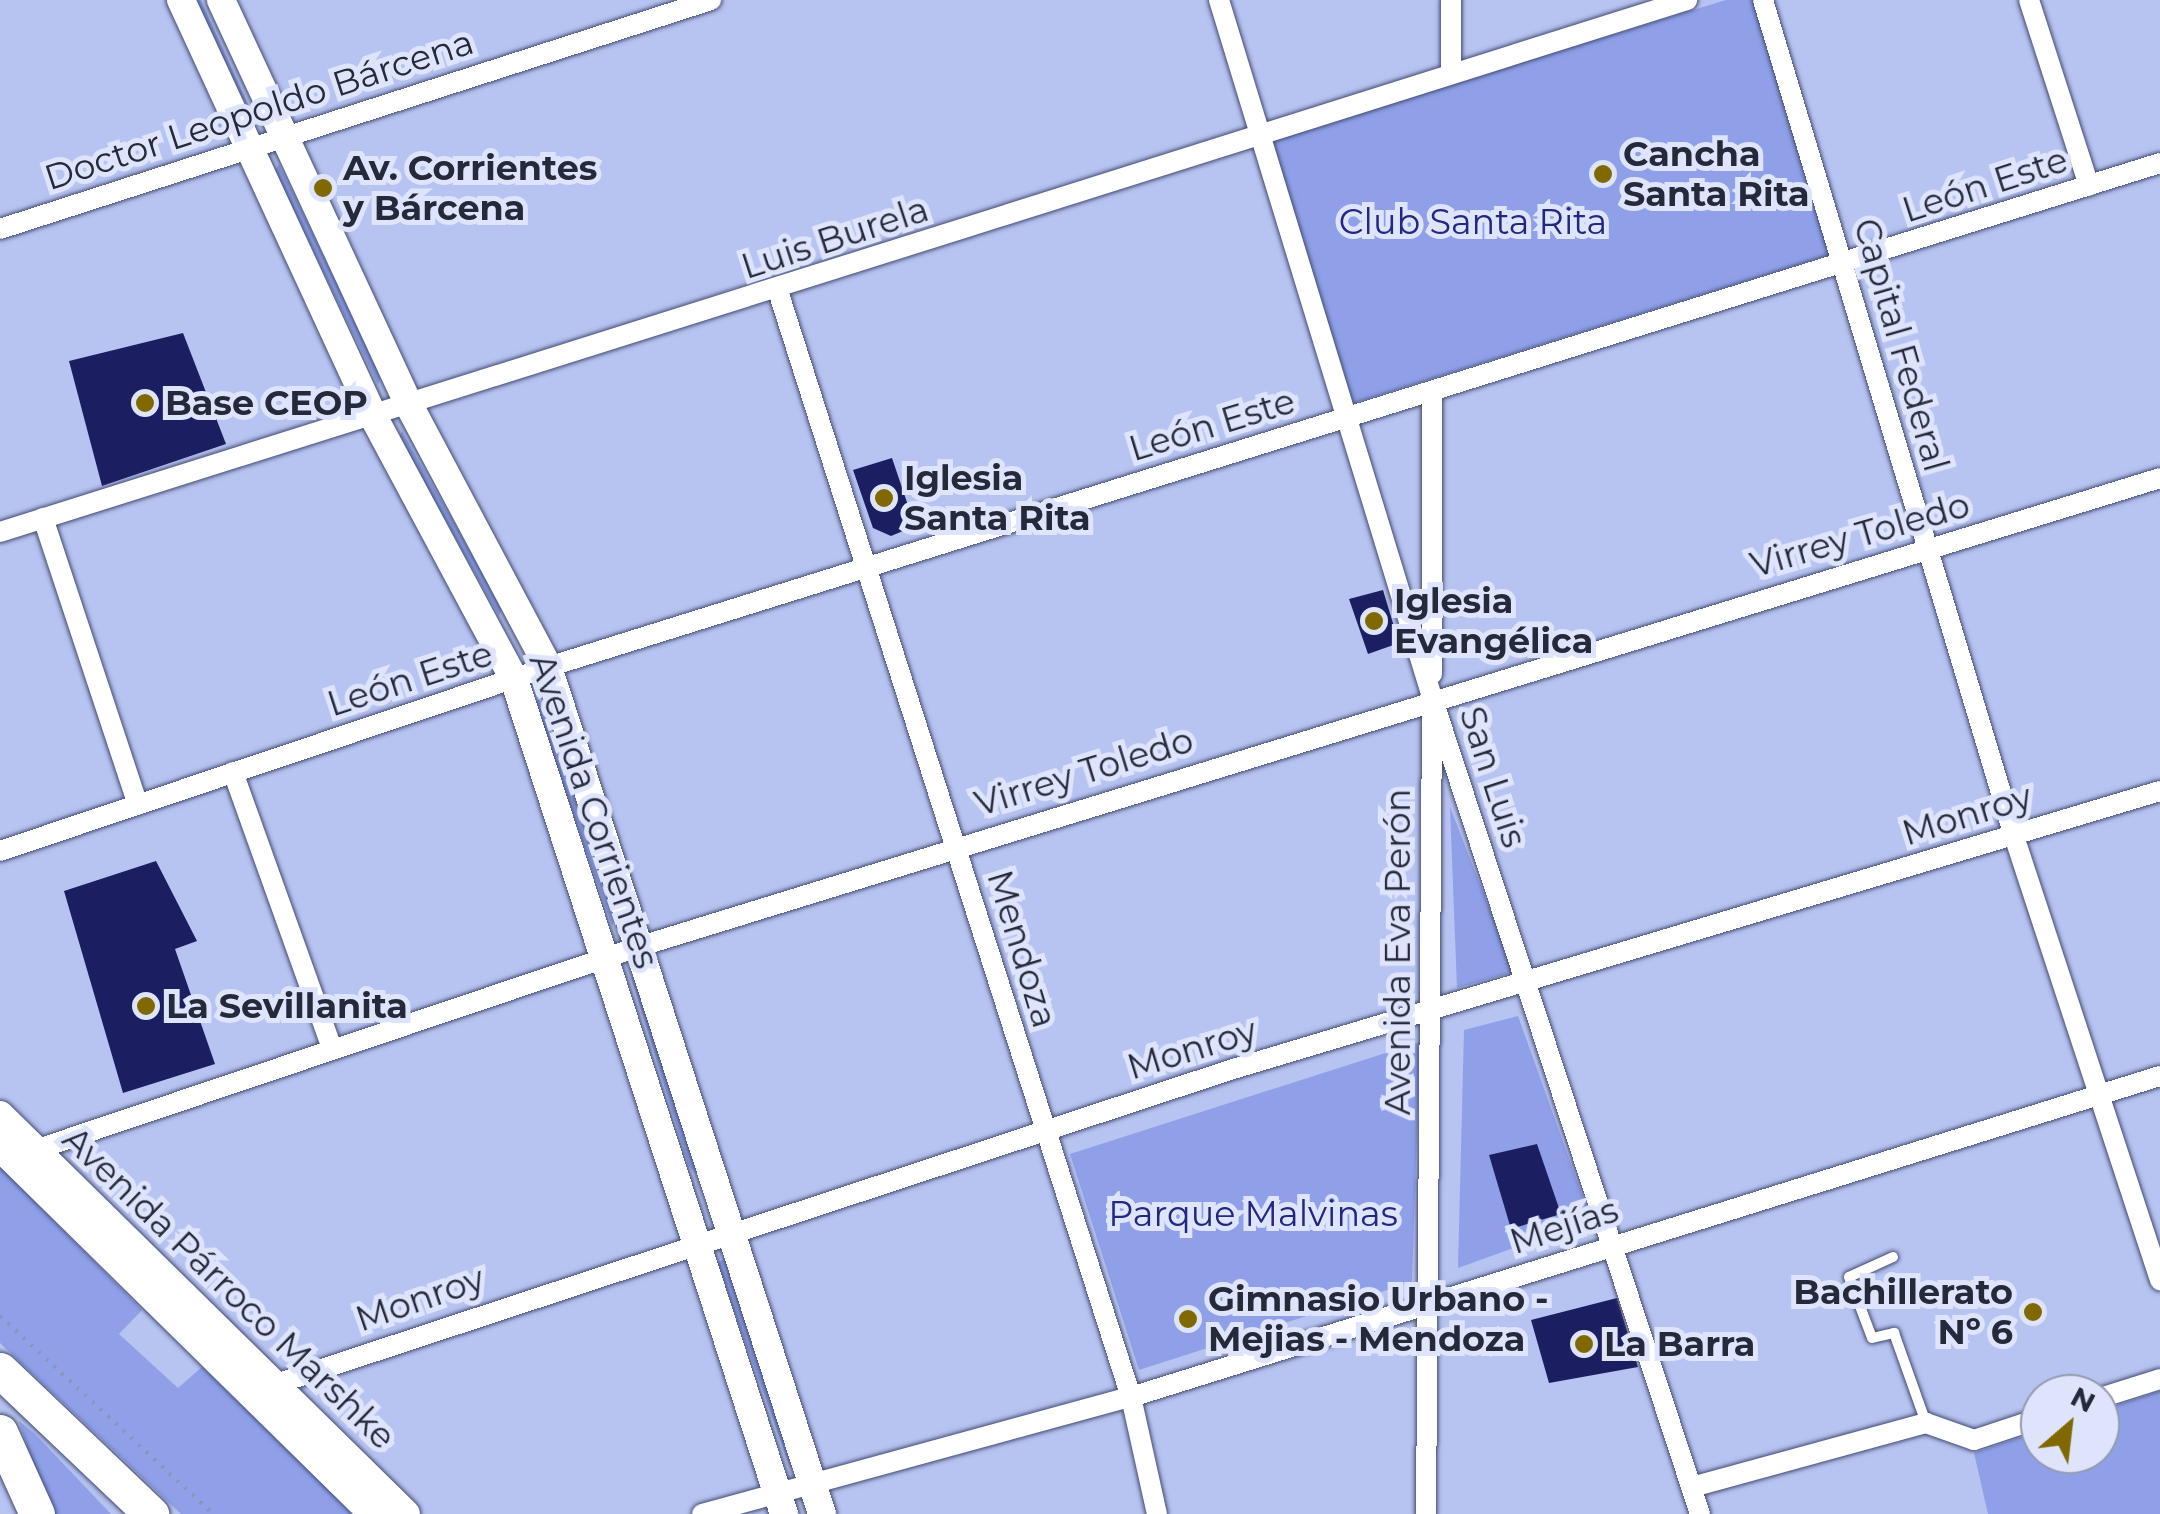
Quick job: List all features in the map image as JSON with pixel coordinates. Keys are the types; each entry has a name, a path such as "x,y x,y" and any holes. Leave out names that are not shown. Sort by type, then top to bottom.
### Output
{"highway":[{"path":"0,1370 151,1514"},
{"path":"60,1427 136,1514"},
{"path":"0,1432 37,1514"}],"street":[{"name":"Avenida Corrientes","path":"181,0 252,146 374,418 514,680 701,1237 781,1506"},
{"name":"Avenida Corrientes","path":"221,0 286,132 410,407 548,667 818,1501"},
{"name":"San Luis","path":"1219,0 1432,697 1700,1514"},
{"path":"1451,0 1451,72"},
{"name":"Luis Burela","path":"0,532 778,291 1451,72 1687,0"},
{"name":"Capital Federal","path":"1762,0 2013,834 2160,1280"},
{"path":"2029,0 2089,186"},
{"name":"Doctor Leopoldo Bárcena","path":"0,230 286,132 702,1"},
{"name":"León Este","path":"0,851 548,667 2160,164"},
{"name":"Mendoza","path":"778,291 958,846 1043,1131 1132,1397 1157,1514"},
{"name":"Avenida Eva Perón","path":"1426,1514 1432,1013 1432,391"},
{"name":"Virrey Toledo","path":"35,1150 641,946 1432,697 1927,552 2160,478"},
{"path":"43,518 138,805"},
{"path":"232,772 332,1048"},
{"name":"Monroy","path":"261,1389 701,1237 2160,791"},
{"name":"Mejías","path":"702,1514 818,1501 1612,1244 2160,1076"},
{"name":"Avenida Párroco Marshke","path":"0,1116 261,1389 374,1514"},
{"name":"Avenida Párroco Marshke","path":"0,1147 261,1389 406,1514"},
{"path":"2120,1392 2160,1379"},
{"path":"1692,1487 1926,1423 1974,1440 2020,1425"}],"lane":[{"path":"1893,1257 1849,1276 1872,1338 1894,1333 1926,1423"}],"path":[{"path":"0,1316 213,1514"}],"green space":[{"path":"190,0 201,0 252,113 229,78"},
{"name":"Club Santa Rita","path":"1726,0 1753,0 1839,252 1353,403 1270,139"},
{"path":"279,164 381,376 378,385 275,171"},
{"path":"402,431 502,608 499,616 399,437"},
{"path":"539,699 616,917 612,926 535,703"},
{"path":"1450,807 1514,972 1457,988"},
{"path":"631,977 637,978 699,1177 689,1167"},
{"path":"1518,1016 1591,1220 1458,1268 1464,1030"},
{"name":"Parque Malvinas","path":"1420,1042 1412,1282 1139,1370 1070,1154"},
{"path":"0,1167 142,1310 119,1334 178,1388 202,1367 354,1514 181,1514 0,1343"},
{"path":"726,1258 793,1465 790,1467 717,1263"},
{"path":"2160,1391 2160,1514 1988,1514 1974,1453 2020,1438 2020,1474 2120,1474 2120,1404"},
{"path":"19,1421 35,1434 111,1514 49,1514"}],"building":[{"name":"Base CEOP","path":"183,333 226,444 102,486 69,361"},
{"name":"Iglesia Santa Rita","path":"892,458 915,526 891,536 873,528 853,470"},
{"name":"Iglesia Evangélica","path":"1383,590 1399,643 1368,654 1349,599"},
{"name":"La Sevillanita","path":"156,861 197,941 175,949 215,1064 123,1093 64,891"},
{"path":"1537,1144 1561,1214 1511,1229 1489,1155"},
{"name":"La Barra","path":"1617,1298 1638,1367 1549,1383 1531,1320"}],"place":[{"name":"Cancha Santa Rita","path":"1603,174"},
{"name":"Av. Corrientes y Bárcena","path":"323,188"},
{"name":"Base CEOP","path":"145,403"},
{"name":"Iglesia Santa Rita","path":"884,498"},
{"name":"Iglesia Evangélica","path":"1374,621"},
{"name":"La Sevillanita","path":"146,1006"},
{"name":"Bachillerato Nº 6","path":"2033,1312"},
{"name":"Gimnasio Urbano - Mejias - Mendoza","path":"1188,1319"},
{"name":"La Barra","path":"1584,1344"}]}
